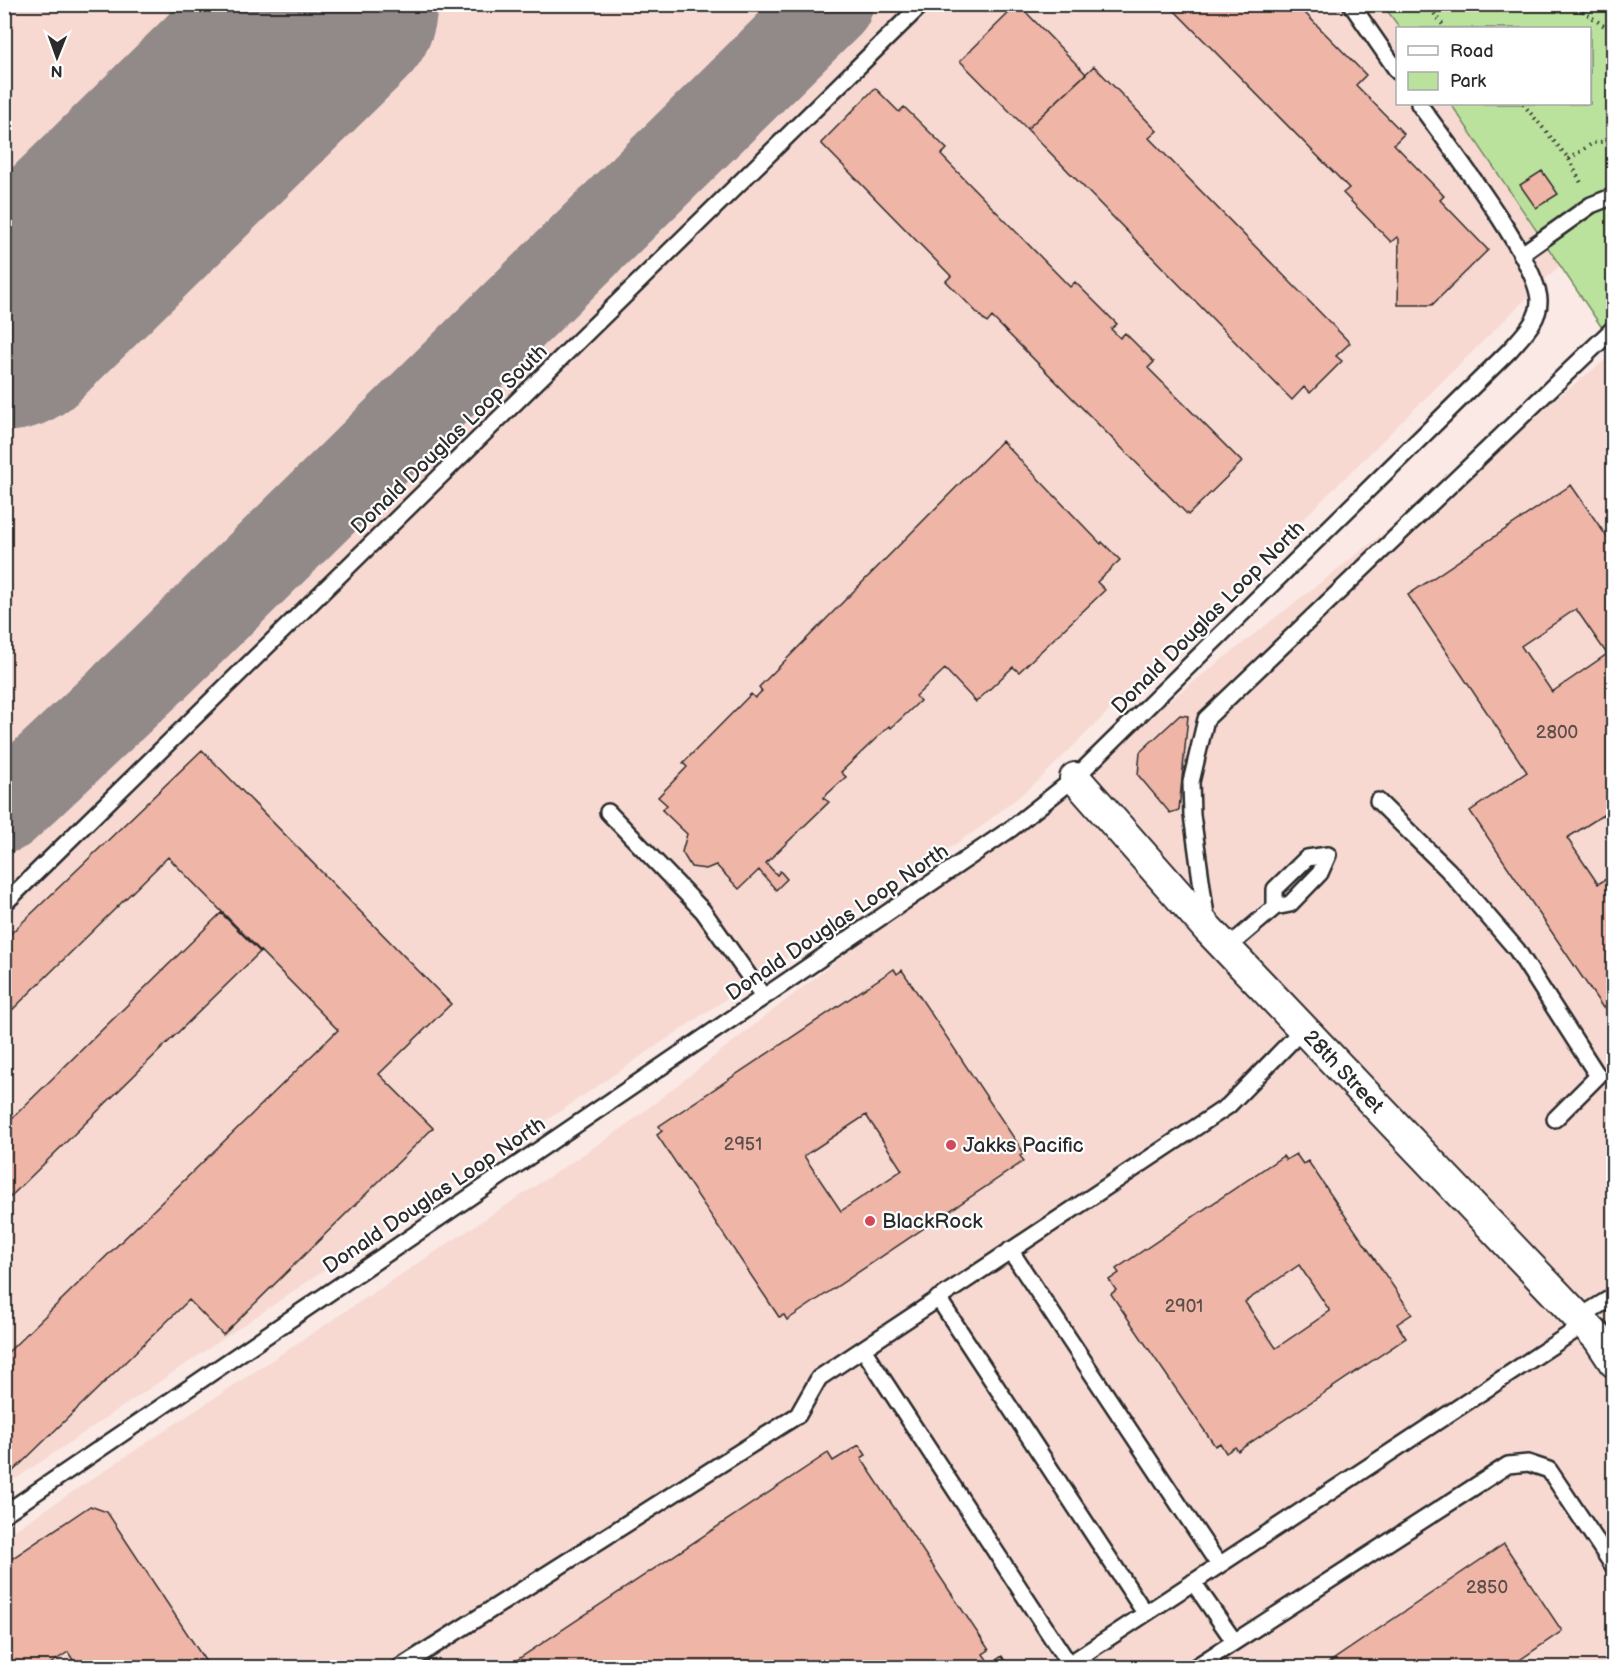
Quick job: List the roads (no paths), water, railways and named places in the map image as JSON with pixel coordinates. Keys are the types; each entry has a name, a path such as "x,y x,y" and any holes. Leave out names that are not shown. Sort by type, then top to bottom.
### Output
{"street":[{"name":"28th Street","path":"1075,778 1217,939 1582,1321 1614,1362"}],"lane":[{"name":"Donald Douglas Loop South","path":"4,904 922,4"},
{"path":"1351,4 1396,69"},
{"name":"Donald Douglas Loop North","path":"4,1514 1012,828 1075,778 1533,325 1540,301 1532,272 1510,235 1420,105"},
{"path":"1521,254 1591,205 1614,196"},
{"path":"1275,907 1217,939 1192,814 1191,782 1206,719 1614,328"},
{"path":"1378,801 1448,870 1517,950 1598,1076 1555,1119"},
{"path":"608,812 703,911 763,996"},
{"path":"399,1668 798,1414 819,1378 1228,1107 1303,1029"},
{"path":"1010,1250 1219,1565"},
{"path":"863,1349 1066,1666 1582,1321 1614,1296"},
{"path":"938,1298 1145,1613"},
{"path":"1194,1668 1508,1465 1528,1463 1549,1470 1614,1567"},
{"path":"1193,1582 1234,1641"}],"place":[{"name":"Jakks Pacific","path":"951,1145"},
{"name":"BlackRock","path":"870,1221"}]}
